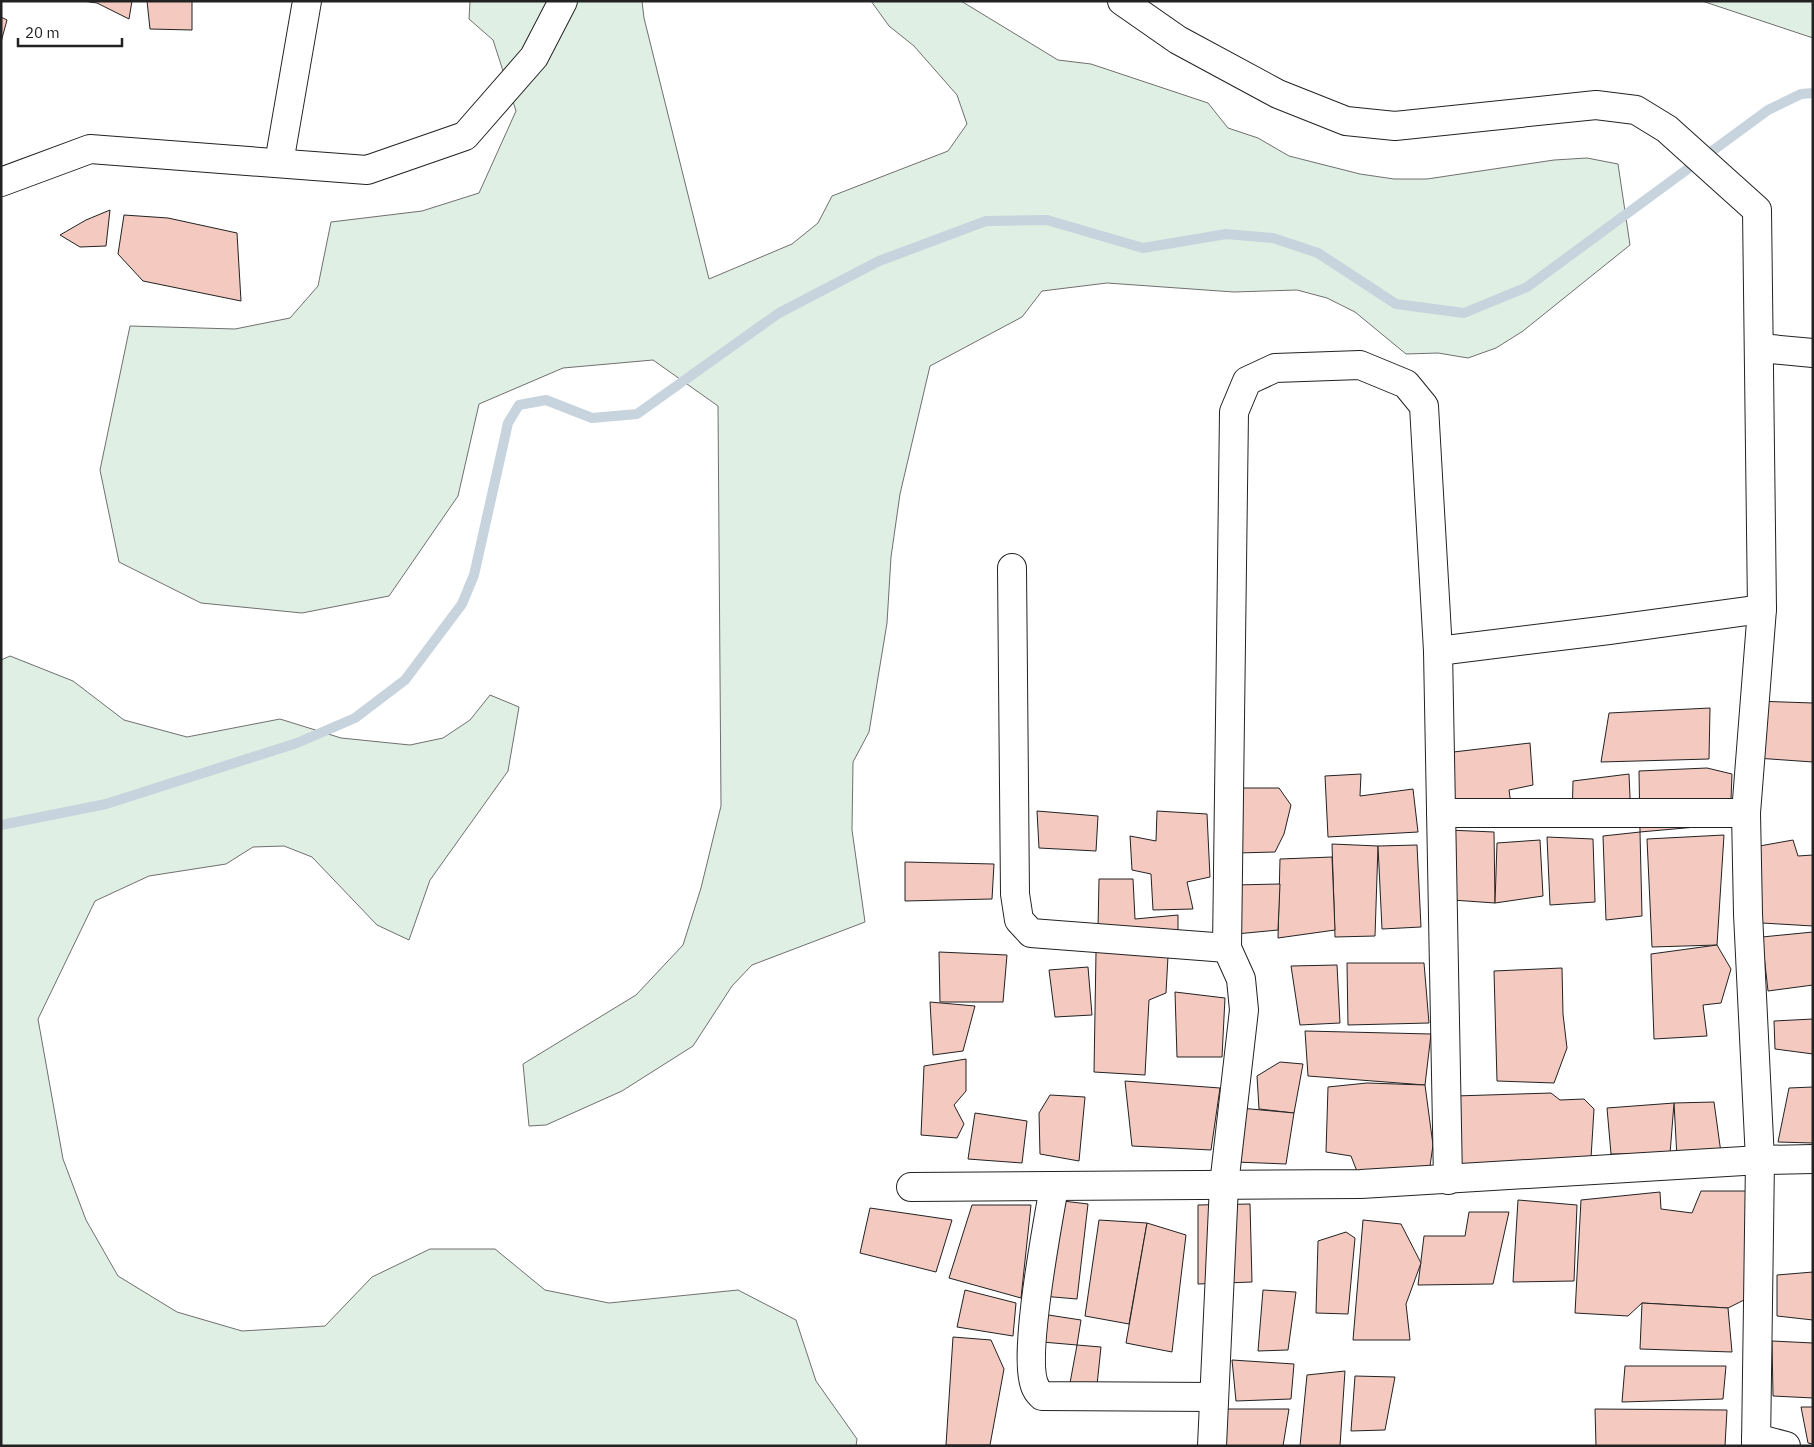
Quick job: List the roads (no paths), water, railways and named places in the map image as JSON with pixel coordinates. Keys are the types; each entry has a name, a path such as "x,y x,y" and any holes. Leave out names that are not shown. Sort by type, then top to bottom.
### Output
{"street":[{"path":"279,163 307,1"},
{"path":"1,182 90,149 367,170 465,136 534,58 562,1"},
{"path":"1122,1 1178,40 1278,94 1346,121 1395,126 1596,105 1636,110 1667,129 1757,210 1762,609 1746,813 1748,914 1760,1160 1756,1442 1786,1446"},
{"path":"1760,348 1813,353"},
{"path":"1212,1446 1224,1184 1244,1010 1241,979 1227,948 1234,412 1247,381 1275,368 1360,365 1406,384 1424,406 1438,651 1448,1180"},
{"path":"1012,568 1015,894 1019,920 1031,932 1227,948"},
{"path":"1438,651 1762,609"},
{"path":"1441,813 1746,813"},
{"path":"911,1187 1361,1184 1760,1160 1813,1159"},
{"path":"1054,1187 1033,1318 1031,1366 1036,1390 1042,1396 1214,1397"}],"waterway":[{"path":"1,825 106,804 297,743 355,718 405,680 462,604 474,575 508,423 519,405 546,400 592,418 637,414 779,313 879,261 986,221 1047,220 1143,248 1226,234 1273,238 1318,253 1396,304 1464,313 1527,287 1768,110 1801,94 1813,93"}]}
